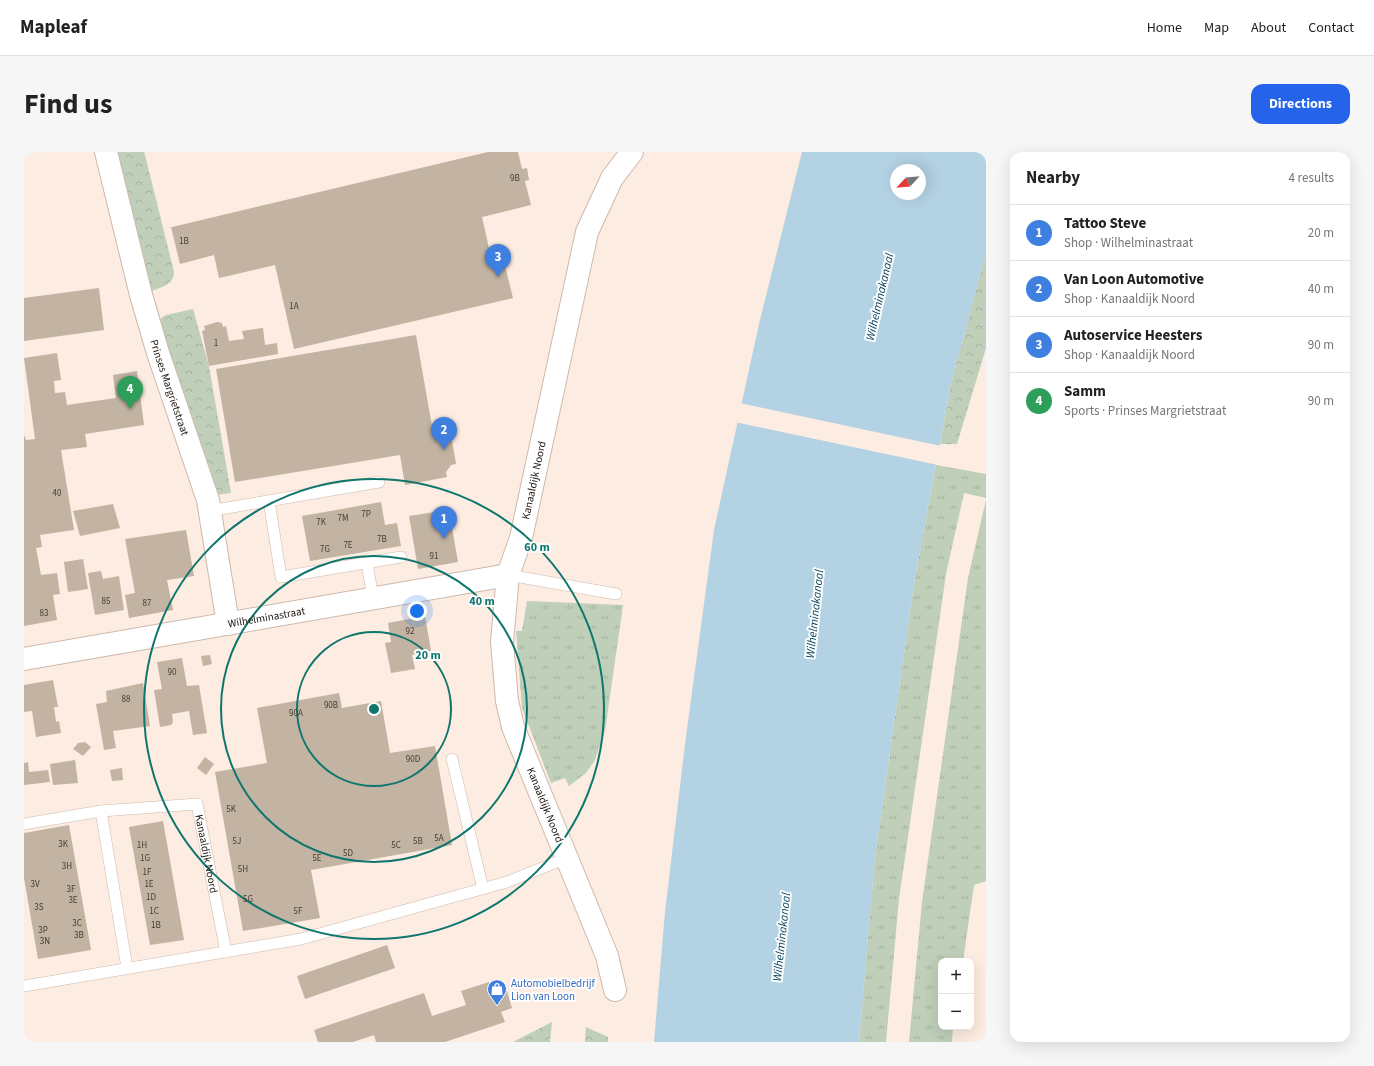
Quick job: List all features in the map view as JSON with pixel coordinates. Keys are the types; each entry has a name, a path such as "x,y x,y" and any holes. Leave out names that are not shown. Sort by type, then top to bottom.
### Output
{"street":[{"name":"Prinses Margrietstraat","path":"106,152 141,295 158,353 208,500 228,624"},
{"name":"Kanaaldijk Noord","path":"615,990 607,956 514,727 507,701 502,642 508,575 521,538 588,232 612,178 632,152"},
{"name":"Wilhelminastraat","path":"24,659 508,575"}],"lane":[{"path":"209,510 379,482"},
{"path":"268,501 281,577 401,557"},
{"path":"367,563 373,598"},
{"path":"508,575 616,594"},
{"path":"452,759 483,889"},
{"name":"Kanaaldijk Noord","path":"24,824 101,811 197,804 226,952"},
{"path":"101,811 127,968"},
{"path":"24,986 301,939 508,882 567,858"}],"green space":[{"path":"116,152 144,152 145,155 174,272 170,282 152,291"},
{"path":"986,252 986,348 957,444 940,444 951,383"},
{"path":"193,309 209,366 231,493 216,495 161,325 161,318 166,315"},
{"path":"936,465 986,474 986,498 964,493 946,574 899,899 886,1042 859,1042 875,857 914,584"},
{"path":"986,500 986,881 974,885 963,958 938,958 938,1030 953,1030 952,1042 909,1042 922,902 968,578"},
{"path":"527,601 623,605 605,731 595,760 586,773 569,786 565,778 551,783 522,708 516,631 522,631"},
{"path":"552,1022 550,1042 513,1042"},
{"path":"586,1027 608,1037 608,1042 585,1042"}],"water":[{"name":"Wilhelminakanaal","path":"802,152 986,152 986,252 951,383 914,584 875,857 859,1042 654,1042 665,912 685,744 714,530 759,324"}],"pier":[{"path":"740,403 941,446 938,465 735,422"}],"building":[{"path":"488,152 518,152 522,169 527,168 529,180 525,181 531,205 482,217 491,257 502,254 513,298 294,349 275,265 219,278 214,255 180,264 171,227"},
{"path":"99,288 104,330 24,341 24,298"},
{"path":"217,322 222,323 223,327 226,326 229,341 244,339 242,331 263,328 265,345 277,343 278,354 209,366 202,331 205,330 204,326"},
{"path":"416,335 432,426 449,423 456,464 451,465 446,472 447,477 405,485 400,455 235,482 216,369"},
{"path":"57,353 61,380 54,381 55,393 65,392 67,405 116,398 113,375 137,371 144,425 85,434 87,447 61,450 74,530 40,535 42,547 36,548 41,575 57,573 60,594 53,595 57,620 24,626 24,435 26,440 35,439 24,358"},
{"path":"381,502 385,525 397,523 401,546 310,561 302,516"},
{"path":"113,504 120,528 80,536 73,511"},
{"path":"449,510 458,562 418,569 409,516"},
{"path":"186,530 194,576 167,580 173,610 129,618 125,595 135,593 125,539"},
{"path":"83,559 88,589 68,592 64,562"},
{"path":"101,571 103,579 119,576 124,610 95,615 88,573"},
{"path":"425,616 431,651 412,655 415,669 391,673 385,643 391,642 388,623"},
{"path":"210,655 212,664 203,666 201,656"},
{"path":"182,658 187,686 199,685 207,733 193,735 189,711 172,714 173,722 171,725 160,727 154,690 162,689 157,662"},
{"path":"53,680 58,707 54,707 56,722 59,721 61,733 36,737 32,711 24,712 24,685"},
{"path":"143,683 150,726 113,731 116,748 104,750 96,704 107,702 106,691"},
{"path":"339,693 342,708 381,701 390,753 435,746 452,845 311,870 320,918 243,931 215,772 267,763 257,708"},
{"path":"85,742 91,747 83,756 73,749 78,743"},
{"path":"205,757 214,764 206,775 197,768"},
{"path":"75,760 78,783 53,785 50,764"},
{"path":"28,762 29,772 48,770 50,782 24,785 24,763"},
{"path":"122,768 123,780 112,781 110,770"},
{"path":"163,821 184,940 150,945 129,827"},
{"path":"69,825 91,950 38,959 24,878 24,833"},
{"path":"387,945 395,968 305,999 297,976"},
{"path":"489,982 494,995 507,991 512,1008 501,1012 505,1022 445,1042 376,1042 374,1035 353,1042 318,1042 314,1030 424,993 432,1016 466,1005 461,991"}],"place":[{"name":"Autoservice Heesters","path":"498,277"},
{"name":"Samm","path":"130,409"},
{"name":"Van Loon Automotive","path":"444,450"},
{"name":"Tattoo Steve","path":"444,539"},
{"name":"Automobielbedrijf Lion van Loon","path":"497,1006"}]}
